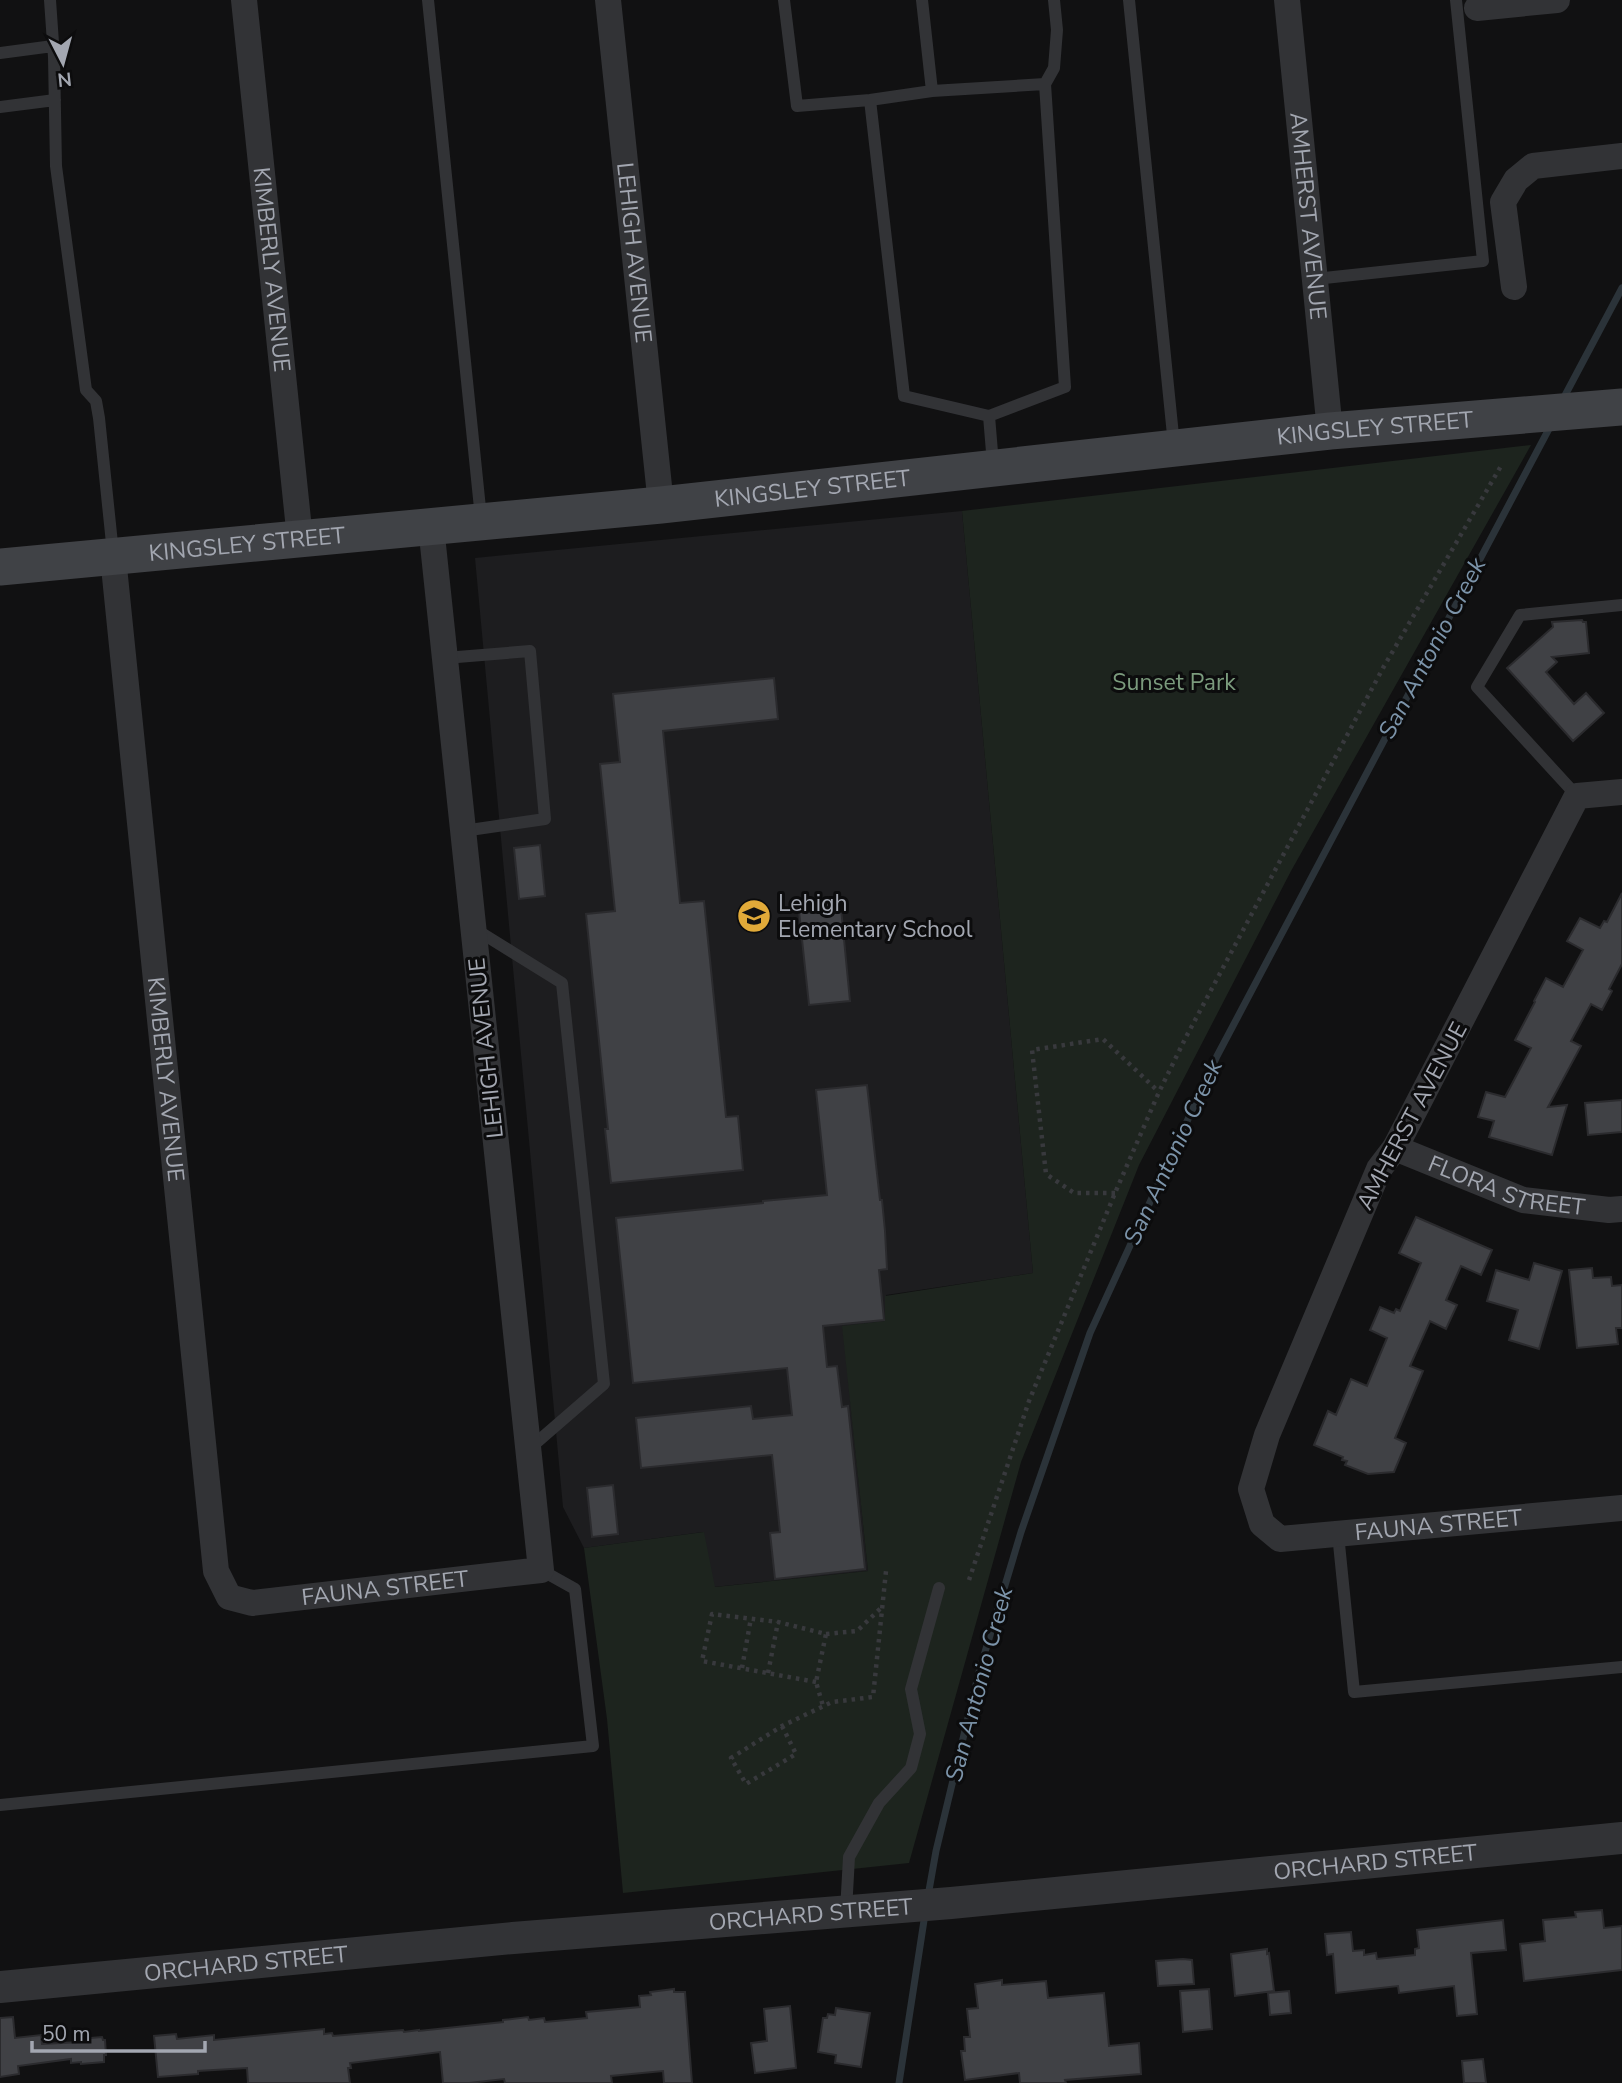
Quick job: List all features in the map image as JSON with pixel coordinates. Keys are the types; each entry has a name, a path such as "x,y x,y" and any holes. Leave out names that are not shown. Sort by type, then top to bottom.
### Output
{"main road":[{"name":"KINGSLEY STREET","path":"0,567 661,505 1330,430 1622,407"}],"street":[{"name":"KIMBERLY AVENUE","path":"244,0 300,539"},
{"name":"LEHIGH AVENUE","path":"608,0 661,505"},
{"name":"AMHERST AVENUE","path":"1287,0 1330,430"},
{"path":"1466,4 1557,0"},
{"path":"1514,287 1503,202 1516,180 1533,166 1622,156"},
{"name":"LEHIGH AVENUE","path":"431,527 541,1570"},
{"name":"KIMBERLY AVENUE","path":"113,557 216,1571 229,1597"},
{"path":"1577,796 1622,792"},
{"name":"AMHERST AVENUE","path":"1262,1524 1251,1489 1267,1436 1379,1169 1395,1148 1577,796"},
{"name":"FLORA STREET","path":"1395,1148 1523,1200 1609,1210 1622,1209"},
{"name":"FAUNA STREET","path":"1262,1524 1280,1539 1622,1508"},
{"name":"FAUNA STREET","path":"229,1597 252,1603 541,1570"},
{"name":"ORCHARD STREET","path":"0,1987 513,1938 951,1903 1622,1838"}],"lane":[{"path":"50,0 56,166 86,390 96,401 99,418 113,557"},
{"path":"428,0 481,522"},
{"path":"784,0 797,106 932,91 1045,84"},
{"path":"922,0 932,91"},
{"path":"870,100 904,396 989,416 1065,387 1045,84 1055,68 1057,30 1054,0"},
{"path":"1129,0 1174,448"},
{"path":"1315,279 1483,261 1466,4"},
{"path":"0,53 53,46"},
{"path":"0,107 55,100"},
{"path":"989,416 993,468"},
{"path":"1577,796 1478,687 1520,615 1622,605"},
{"path":"445,658 530,651 545,819 463,831"},
{"path":"474,929 562,983 564,997 604,1384 528,1449"},
{"path":"1338,1534 1354,1692 1622,1667"},
{"path":"0,1805 593,1746 575,1588 541,1570"},
{"path":"846,1912 849,1857 879,1803 911,1768 920,1734 911,1689 939,1588"}],"path":[{"path":"969,1580 1029,1401 1159,1092 1382,668 1501,466"},
{"path":"1115,1193 1074,1193 1046,1174 1032,1050 1103,1039 1159,1092"},
{"path":"782,1726 796,1754 746,1784 730,1758 782,1726 832,1702 873,1697 886,1570"},
{"path":"816,1682 702,1661 712,1614 778,1622 826,1634 857,1631 882,1607"},
{"path":"742,1668 751,1618"},
{"path":"768,1673 778,1622"},
{"path":"823,1706 816,1682 826,1634"}],"shaded area":[{"name":"Lehigh Elementary School","path":"962,511 1033,1273 886,1295 886,1321 843,1327 868,1571 714,1587 703,1532 584,1548 563,1507 475,558"}],"green space":[{"name":"Sunset Park","path":"1531,445 1291,871 1139,1165 1021,1462 909,1863 623,1893 607,1719 584,1548 704,1532 715,1587 868,1571 842,1326 885,1321 885,1296 1033,1273 962,511"}],"building":[{"path":"1552,622 1586,622 1589,653 1552,657 1557,662 1546,672 1574,704 1586,693 1604,713 1573,741 1507,668 1553,627"},
{"path":"774,678 778,719 663,731 680,903 704,901 726,1117 738,1116 743,1170 611,1183 586,914 615,911 600,764 620,762 613,694"},
{"path":"540,845 545,896 519,899 514,848"},
{"path":"1622,893 1622,964 1602,1010 1591,1004 1571,1041 1581,1046 1548,1107 1567,1105 1552,1155 1489,1137 1494,1121 1478,1117 1486,1092 1505,1097 1531,1048 1515,1040 1546,978 1563,987 1583,950 1567,941 1580,918 1600,928 1604,921 1607,922"},
{"path":"840,898 850,1001 809,1005 798,902"},
{"path":"867,1085 885,1231 887,1269 879,1270 884,1320 823,1326 827,1367 837,1366 842,1407 848,1406 865,1569 775,1579 770,1533 780,1532 772,1455 641,1468 636,1418 751,1406 753,1419 792,1415 787,1368 633,1383 616,1218 827,1195 816,1090"},
{"path":"1622,1100 1622,1132 1588,1135 1585,1103"},
{"path":"1416,1217 1492,1250 1481,1275 1461,1266 1446,1300 1457,1305 1446,1329 1430,1321 1410,1366 1423,1371 1395,1438 1406,1443 1394,1472 1368,1474 1345,1465 1347,1461 1342,1460 1343,1457 1314,1445 1328,1411 1336,1415 1351,1379 1367,1386 1387,1338 1370,1330 1380,1307 1394,1313 1396,1309 1400,1311 1421,1263 1399,1253"},
{"path":"1534,1263 1562,1271 1539,1349 1509,1340 1518,1310 1487,1301 1496,1270 1529,1280"},
{"path":"1592,1268 1593,1278 1611,1277 1612,1286 1622,1285 1622,1328 1616,1328 1618,1344 1577,1348 1569,1270"},
{"path":"613,1485 618,1534 592,1537 587,1488"},
{"path":"1602,1910 1604,1928 1622,1926 1622,1970 1524,1981 1520,1944 1545,1941 1543,1920 1576,1917 1575,1912"},
{"path":"1503,1920 1506,1950 1471,1953 1477,2014 1457,2016 1454,1986 1399,1993 1398,1986 1336,1993 1333,1954 1327,1955 1325,1934 1351,1932 1353,1951 1364,1950 1364,1955 1376,1953 1377,1959 1415,1955 1415,1949 1419,1948 1417,1930"},
{"path":"1267,1949 1274,1991 1235,1996 1231,1954"},
{"path":"1192,1960 1194,1984 1158,1986 1156,1961"},
{"path":"1002,1980 1002,1985 1046,1981 1048,1998 1104,1993 1109,2046 1139,2043 1141,2074 1065,2080 1066,2083 1020,2083 1019,2073 965,2080 961,2051 965,2051 964,2037 970,2037 967,2009 978,2008 975,1984"},
{"path":"674,1989 674,1992 685,1992 692,2083 664,2083 663,2071 611,2076 612,2083 505,2083 504,2079 443,2083 440,2052 350,2063 350,2083 248,2083 247,2068 158,2077 154,2036 176,2034 177,2039 214,2035 214,2040 324,2029 324,2034 332,2033 333,2036 419,2031 528,2017 529,2020 544,2018 545,2022 587,2018 586,2012 640,2007 639,1996"},
{"path":"1209,1989 1212,2029 1183,2032 1180,1991"},
{"path":"1289,1991 1291,2013 1270,2015 1268,1993"},
{"path":"790,2006 796,2068 755,2073 751,2043 767,2041 764,2009"},
{"path":"836,2008 870,2013 861,2067 835,2063 836,2055 818,2052 823,2018 827,2018 828,2014 835,2015"},
{"path":"13,2017 15,2038 41,2035 42,2044 80,2042 79,2039 102,2037 105,2040 104,2062 81,2064 71,2063 71,2059 18,2066 19,2074 0,2077 0,2018"},
{"path":"1483,2059 1486,2083 1464,2083 1462,2061"}],"waterway":[{"name":"San Antonio Creek","path":"1562,401 1622,288"},
{"name":"San Antonio Creek","path":"928,1896 936,1851 979,1672 1021,1532 1090,1333 1217,1056 1551,425"},
{"name":"San Antonio Creek","path":"899,2083 925,1914"}],"place":[{"name":"Lehigh Elementary School","path":"754,916"}]}
